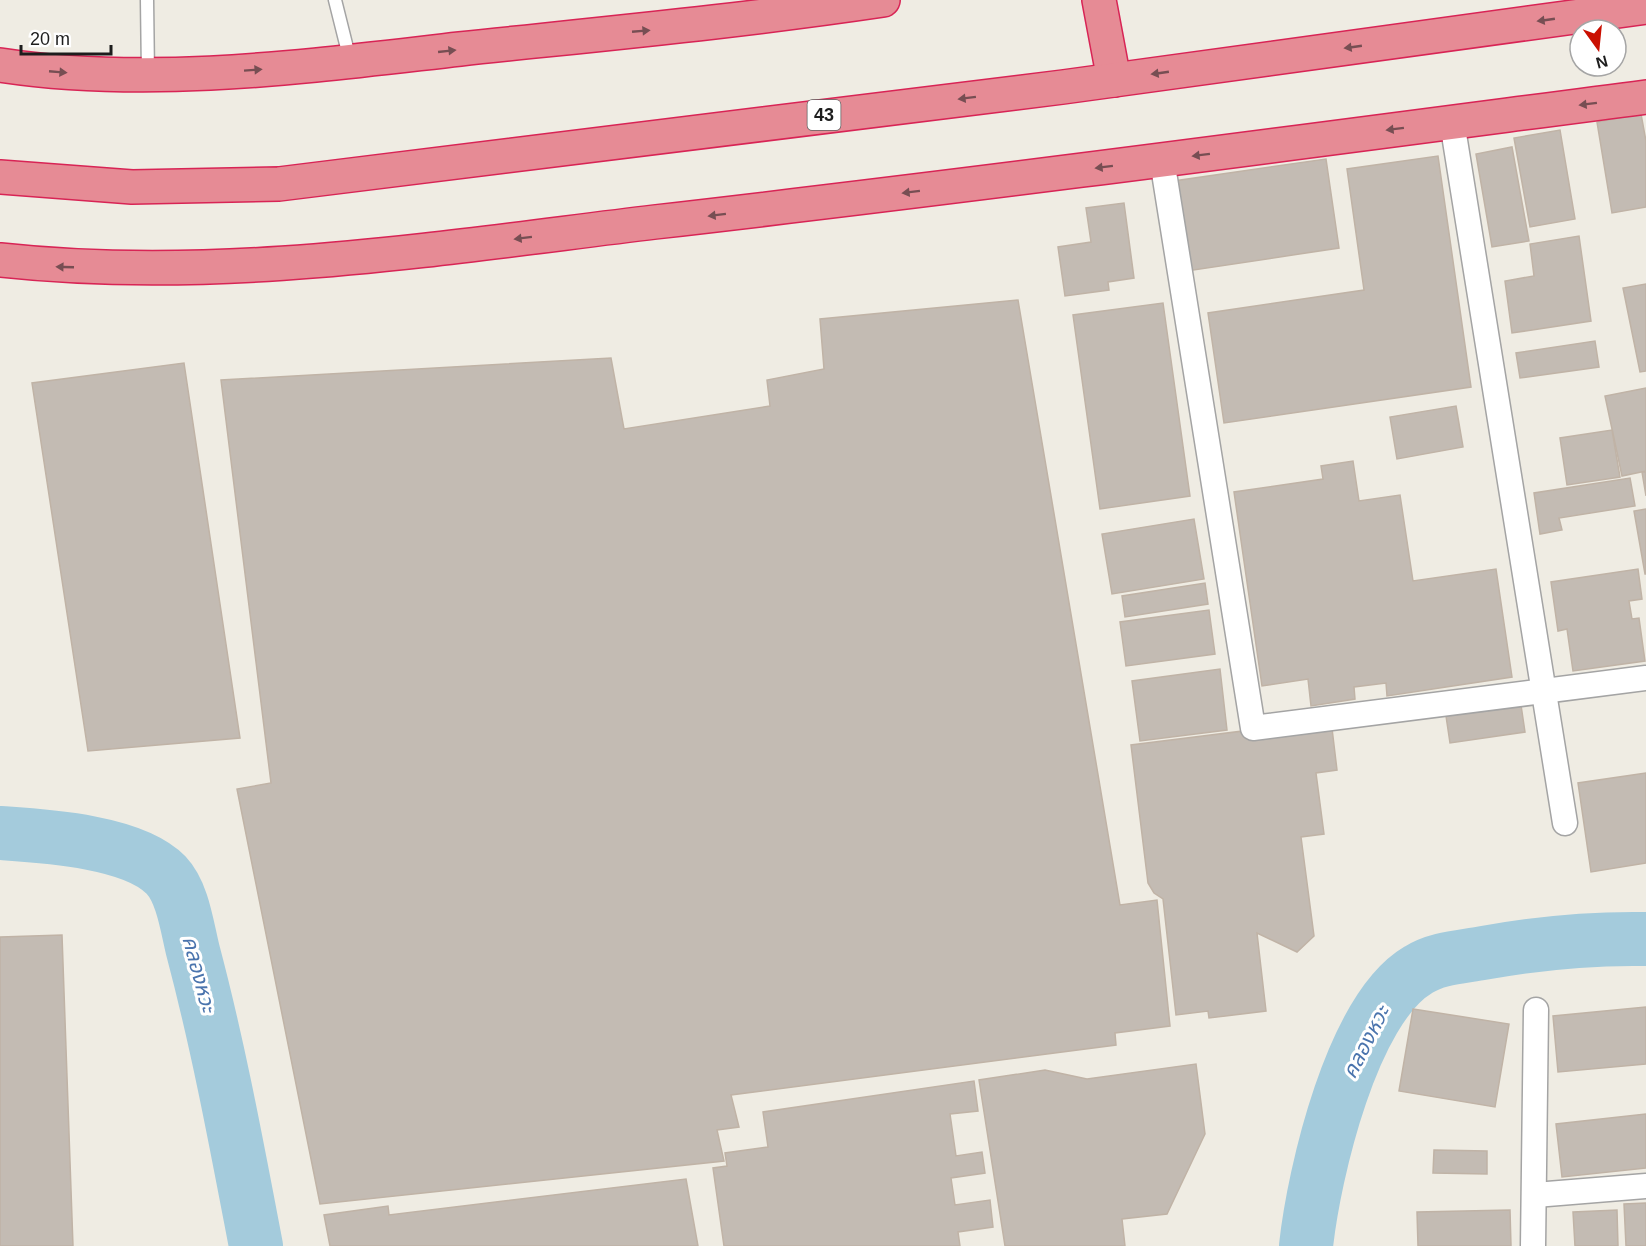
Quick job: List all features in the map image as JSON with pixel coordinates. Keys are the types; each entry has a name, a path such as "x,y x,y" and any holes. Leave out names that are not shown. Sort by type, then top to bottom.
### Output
{"highway":[{"path":"0,65 80,73 148,75 350,61 688,26 883,0"},
{"path":"1099,0 1114,80"},
{"name":"43","path":"0,177 132,187 279,184 1114,80 1646,7"},
{"path":"0,260 57,267 281,265 793,206 1646,96"}],"street":[{"path":"1452,122 1546,692 1565,823"},
{"path":"1162,160 1252,728 1646,678"},
{"path":"1533,1246 1536,1010"},
{"path":"1535,1195 1646,1186"}],"lane":[{"path":"147,0 148,75"},
{"path":"335,0 350,61"}],"building":[{"path":"1641,114 1646,141 1646,207 1612,213 1597,122"},
{"path":"1560,130 1575,219 1530,227 1514,138"},
{"path":"1512,147 1529,241 1492,247 1476,154"},
{"path":"1438,156 1471,387 1224,423 1208,313 1364,290 1347,169"},
{"path":"1326,159 1339,248 1187,271 1174,181"},
{"path":"1124,203 1134,278 1108,282 1109,290 1065,296 1058,247 1091,242 1086,208"},
{"path":"1579,236 1591,321 1512,333 1505,281 1534,276 1530,244"},
{"path":"1646,284 1646,371 1640,372 1623,288"},
{"path":"1018,300 1120,905 1157,900 1170,1026 1115,1033 1116,1045 731,1095 739,1127 717,1130 724,1161 320,1204 237,789 271,783 221,380 611,358 624,429 770,406 767,380 824,369 820,319"},
{"path":"1163,303 1190,496 1100,509 1073,315"},
{"path":"1595,341 1599,367 1520,378 1516,353"},
{"path":"184,363 240,738 88,751 32,383"},
{"path":"1646,388 1646,471 1622,476 1605,396"},
{"path":"1456,406 1463,447 1397,459 1390,417"},
{"path":"1612,430 1620,477 1567,485 1560,438"},
{"path":"1353,461 1359,501 1400,495 1413,581 1496,569 1512,677 1387,696 1386,683 1354,687 1355,699 1311,706 1308,679 1262,686 1234,492 1323,479 1321,466"},
{"path":"1642,472 1646,472 1646,496"},
{"path":"1630,478 1635,506 1559,518 1562,530 1540,534 1534,493"},
{"path":"1646,509 1646,574 1645,574 1634,511"},
{"path":"1194,519 1204,579 1112,594 1102,534"},
{"path":"1638,569 1642,599 1629,601 1632,619 1639,618 1645,661 1573,671 1567,629 1558,631 1551,582"},
{"path":"1205,583 1208,604 1125,617 1122,596"},
{"path":"1209,610 1215,654 1126,666 1120,622"},
{"path":"1220,669 1227,730 1140,741 1132,681"},
{"path":"1521,705 1525,732 1450,743 1446,716"},
{"path":"1331,720 1337,770 1316,773 1324,834 1301,837 1314,936 1297,952 1257,933 1266,1011 1209,1018 1208,1011 1176,1015 1163,899 1154,893 1148,883 1131,745"},
{"path":"1646,773 1646,863 1591,872 1578,783"},
{"path":"62,935 73,1246 0,1246 0,937"},
{"path":"1646,1007 1646,1064 1558,1072 1553,1016"},
{"path":"1413,1009 1509,1024 1495,1107 1399,1091"},
{"path":"1196,1064 1205,1134 1167,1214 1122,1219 1125,1246 1005,1246 979,1080 1045,1070 1087,1079"},
{"path":"974,1081 978,1111 950,1114 956,1156 982,1152 985,1173 951,1178 955,1205 990,1200 993,1227 958,1232 960,1246 724,1246 713,1168 727,1166 725,1153 768,1147 763,1112"},
{"path":"1646,1114 1646,1168 1562,1177 1556,1124"},
{"path":"1434,1150 1487,1151 1487,1174 1433,1173"},
{"path":"686,1179 698,1246 330,1246 324,1215 388,1206 389,1215"},
{"path":"1646,1203 1646,1246 1626,1246 1624,1204"},
{"path":"1510,1210 1511,1246 1418,1246 1417,1212"},
{"path":"1617,1210 1618,1246 1575,1246 1573,1212"}],"waterway":[{"name":"คลองหวะ","path":"0,833 87,842 111,848 151,864 172,882 184,911 211,1025 256,1246"},
{"name":"คลองหวะ","path":"1306,1246 1318,1178 1340,1095 1374,1019 1395,990 1418,970 1449,958 1564,942 1646,939"}]}
